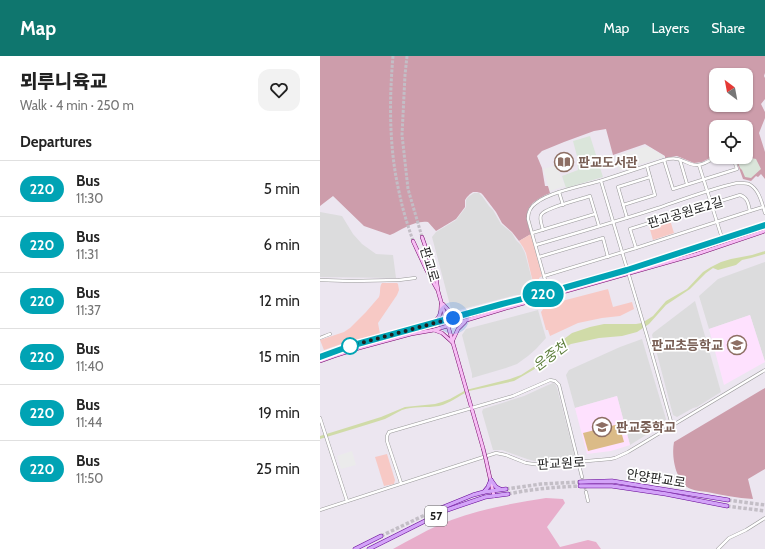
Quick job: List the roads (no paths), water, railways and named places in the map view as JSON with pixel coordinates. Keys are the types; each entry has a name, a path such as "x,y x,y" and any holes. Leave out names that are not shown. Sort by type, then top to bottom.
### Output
{"main road":[{"path":"320,356 350,346 627,270 765,225"},
{"path":"320,361 359,348 411,334 434,330 697,254 765,231"},
{"name":"판교로","path":"422,237 436,277 441,303 472,408"},
{"name":"판교로","path":"413,240 438,291"},
{"path":"441,303 451,313 458,316 464,315"},
{"path":"433,323 440,314 441,303"},
{"path":"434,330 442,333 452,342 458,330 466,321"},
{"path":"472,408 494,496"},
{"path":"484,492 491,480"},
{"name":"57","path":"429,513 462,499 484,492 504,489 496,488 491,480"},
{"name":"안양판교로","path":"727,506 666,494 612,486 580,484 612,481 728,500"},
{"name":"57","path":"369,549 447,510 474,500 508,494"},
{"path":"355,549 381,536"}],"street":[{"path":"550,296 528,216 532,206 540,200 559,192 664,160 680,159 691,164 699,165 709,160"},
{"path":"680,159 688,184"},
{"path":"664,160 673,189 737,169 735,164"},
{"path":"699,165 722,238"},
{"path":"623,205 655,195 647,166"},
{"path":"627,218 618,188 650,177"},
{"path":"601,180 672,425"},
{"path":"536,245 738,183 749,184 755,189 759,194 765,213"},
{"path":"559,192 563,204"},
{"name":"판교공원로2길","path":"636,248 630,229 740,195 745,197 750,211"},
{"path":"543,230 540,220 541,214 545,210 590,196 599,226"},
{"name":"판교공원로2길","path":"544,276 763,207"},
{"path":"532,233 595,214"},
{"path":"539,257 603,238 608,257"},
{"path":"320,280 399,280 415,278"},
{"path":"320,338 330,334"},
{"name":"판교원로","path":"320,510 496,453 532,464 562,464 615,458 628,452 765,370"},
{"path":"401,483 387,441 389,432 513,396 547,380 555,381 560,388 582,477"},
{"path":"320,418 347,501"},
{"path":"586,492 588,501"},
{"path":"718,549 729,538 746,530 765,518"}],"water":[{"name":"운중천","path":"765,251 765,254 742,260 736,265 718,270 713,268 690,289 666,305 649,324 637,332 622,336 599,338 571,344 514,381 469,391 439,406 402,410 385,419 320,439 320,436 381,417 405,407 435,404 450,399 466,390 521,375 546,359 559,347 564,339 572,333 604,324 642,323 653,316 666,301 687,289 703,272 711,267 731,259"}],"tunnel":[{"path":"393,56 391,91 392,144 396,179 401,202 413,241"},
{"path":"407,56 402,135 408,189 422,237"},
{"path":"582,477 586,492"},
{"path":"506,489 541,484 580,482"},
{"path":"508,494 544,488 580,486"},
{"path":"728,500 765,505"},
{"path":"727,506 765,511"},
{"path":"381,536 429,513"}],"place":[{"name":"판교도서관","path":"564,162"},
{"name":"판교초등학교","path":"737,345"},
{"name":"판교중학교","path":"602,427"}]}
